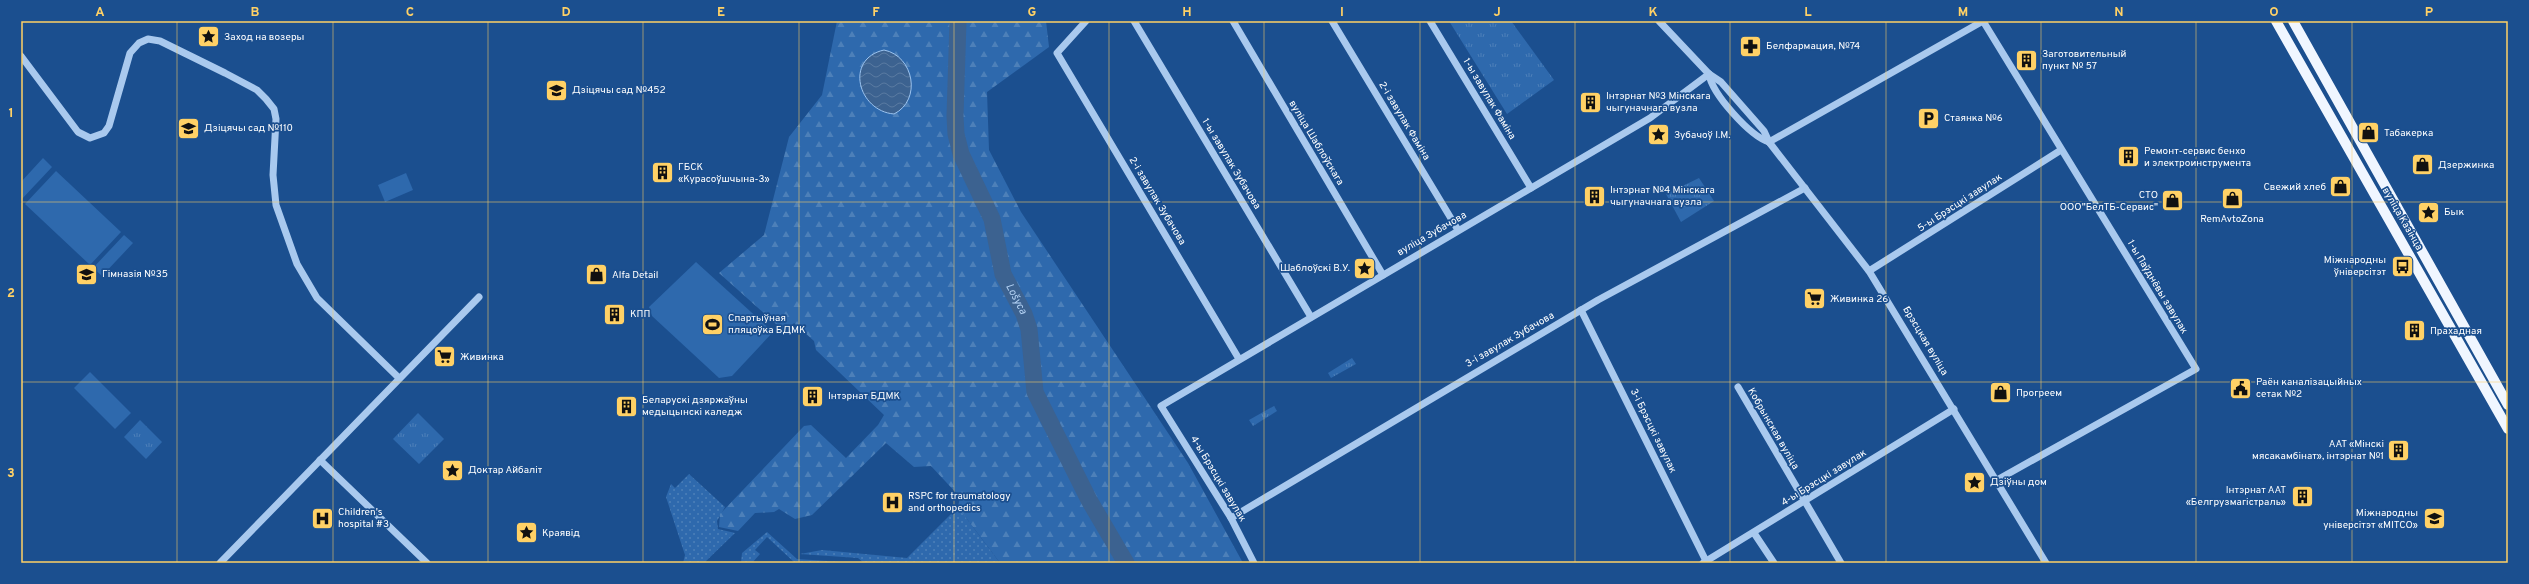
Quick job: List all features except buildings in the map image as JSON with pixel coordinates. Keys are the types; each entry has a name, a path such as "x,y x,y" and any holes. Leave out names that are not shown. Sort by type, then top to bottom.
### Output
{"main road":[{"path":"2277,22 2283,25 2289,21"},
{"name":"вуліца Казінца","path":"2293,21 2506,402"},
{"name":"вуліца Казінца","path":"2277,22 2508,429"}],"street":[{"name":"2-і завулак Зубачова","path":"1086,21 1057,53 1239,359"},
{"name":"1-ы завулак Зубачова","path":"1134,21 1311,317"},
{"name":"вуліца Шаблоўскага","path":"1233,21 1383,275"},
{"name":"2-і завулак Фаміна","path":"1332,21 1458,230"},
{"name":"1-ы завулак Фаміна","path":"1430,21 1531,188"},
{"name":"Брэсцкая вуліца","path":"1659,21 1709,74 1726,88 1764,131 1769,142 1869,271 2046,563"},
{"path":"1769,142 1983,21"},
{"name":"1-ы Паўднёвы завулак","path":"1983,21 2196,369 1997,480"},
{"path":"21,56 78,132 90,138 104,133 109,126 130,52 139,43 148,39 174,46 257,90 274,109 276,119 273,175 276,205 297,264 316,298 399,378"},
{"name":"вуліца Зубачова","path":"1161,406 1650,118 1709,74"},
{"name":"Брэсцкая вуліца","path":"1709,74 1714,90 1755,135 1769,142"},
{"name":"5-ы Брэсцкі завулак","path":"1869,271 2061,150"},
{"name":"3-і завулак Зубачова","path":"1231,518 1581,310 1805,188"},
{"path":"220,563 479,297"},
{"name":"3-і Брэсцкі завулак","path":"1581,310 1705,562"},
{"path":"2448,324 2459,318"},
{"name":"Кобрынская вуліца","path":"1738,387 1803,501 1841,563"},
{"path":"2494,405 2506,402"},
{"name":"4-ы Брэсцкі завулак","path":"1161,406 1231,518 1254,563"},
{"name":"4-ы Брэсцкі завулак","path":"1705,562 1954,409"},
{"path":"320,460 427,563"},
{"path":"1754,533 1774,563"}],"green space":[{"path":"837,21 1046,21 1049,47 987,92 989,150 1021,212 1188,463 1243,563 1000,563 958,507 960,497 931,466 914,467 886,443 812,515 795,519 779,509 774,512 755,513 738,531 719,527 720,514 804,426 811,425 846,458 878,425 884,415 816,350 814,341 794,323 785,332 719,273 764,235 789,137 822,95"},
{"path":"1449,21 1511,21 1554,80 1507,114"},
{"path":"43,158 52,167 21,200 21,182"},
{"path":"56,171 121,232 90,265 25,204"},
{"path":"406,173 413,190 385,202 378,185"},
{"path":"1699,178 1714,201 1681,222 1666,194"},
{"path":"124,235 133,243 102,276 93,268"},
{"name":"Спартыўная пляцоўка БДМК","path":"696,262 773,332 732,376 719,378 652,316 649,307"},
{"path":"1352,358 1356,364 1331,378 1328,373"},
{"path":"90,372 131,413 115,429 74,388"},
{"path":"1274,406 1277,411 1253,426 1249,420"},
{"path":"418,413 444,439 419,464 393,439"},
{"path":"140,420 162,442 146,459 124,437"},
{"path":"689,474 725,507 717,521 718,529 735,533 704,563 683,563 685,555 666,497 671,484 675,488"},
{"path":"958,507 1000,563 864,563 858,558 800,554 822,550 907,558"},
{"path":"767,532 797,559 857,563 794,562 767,537 755,550 760,554 752,563 741,563 742,553"}],"water":[{"path":"884,50 894,54 902,61 908,69 911,79 911,89 908,99 903,107 894,114 882,111 872,104 864,95 860,84 860,73 864,63 871,55"}],"waterway":[{"name":"Lošyca","path":"958,21 955,116 956,134 961,154 992,219 1003,274 1024,314 1029,329 1035,392 1089,500 1126,563"}],"place":[{"name":"Заход на возеры","path":"208,37"},
{"name":"Белфармация, №74","path":"1750,46"},
{"name":"Заготовительный пункт № 57","path":"2026,60"},
{"name":"Дзіцячы сад №452","path":"557,90"},
{"name":"Інтэрнат №3 Мінскага чыгуначнага вузла","path":"1591,102"},
{"name":"Стаянка №6","path":"1928,118"},
{"name":"Дзіцячы сад №110","path":"189,128"},
{"name":"Табакерка","path":"2368,133"},
{"name":"Зубачоў І.М.","path":"1659,135"},
{"name":"Ремонт-сервис бенхо и электроинструмента","path":"2129,157"},
{"name":"Дзержинка","path":"2422,165"},
{"name":"ГБСК «Курасоўшчына-3»","path":"662,173"},
{"name":"Свежий хлеб","path":"2341,187"},
{"name":"Інтэрнат №4 Мінскага чыгуначнага вузла","path":"1594,196"},
{"name":"RemAvtoZona","path":"2232,199"},
{"name":"СТО ООО\"БелТБ-Сервис\"","path":"2173,201"},
{"name":"Бык","path":"2428,212"},
{"name":"Міжнародны ўніверсітэт","path":"2402,266"},
{"name":"Шаблоўскі В.У.","path":"1365,268"},
{"name":"Гімназія №35","path":"86,274"},
{"name":"Alfa Detail","path":"597,275"},
{"name":"Живинка 26","path":"1815,299"},
{"name":"КПП","path":"615,314"},
{"name":"Спартыўная пляцоўка БДМК","path":"712,324"},
{"name":"Прахадная","path":"2415,331"},
{"name":"Живинка","path":"445,357"},
{"name":"Раён каналізацыйных сетак №2","path":"2240,388"},
{"name":"Прогреем","path":"2001,393"},
{"name":"Інтэрнат БДМК","path":"812,396"},
{"name":"Беларускі дзяржаўны медыцынскі каледж","path":"627,406"},
{"name":"ААТ «Мінскі мясакамбінат», інтэрнат №1","path":"2399,450"},
{"name":"Доктар Айбаліт","path":"453,470"},
{"name":"Дзіўны дом","path":"1974,482"},
{"name":"Інтэрнат ААТ «Белгрузмагістраль»","path":"2302,496"},
{"name":"RSPC for traumatology and orthopedics","path":"892,502"},
{"name":"Children's hospital #3","path":"322,518"},
{"name":"Міжнародны універсітэт «МІТСО»","path":"2434,519"},
{"name":"Краявід","path":"527,533"}]}
